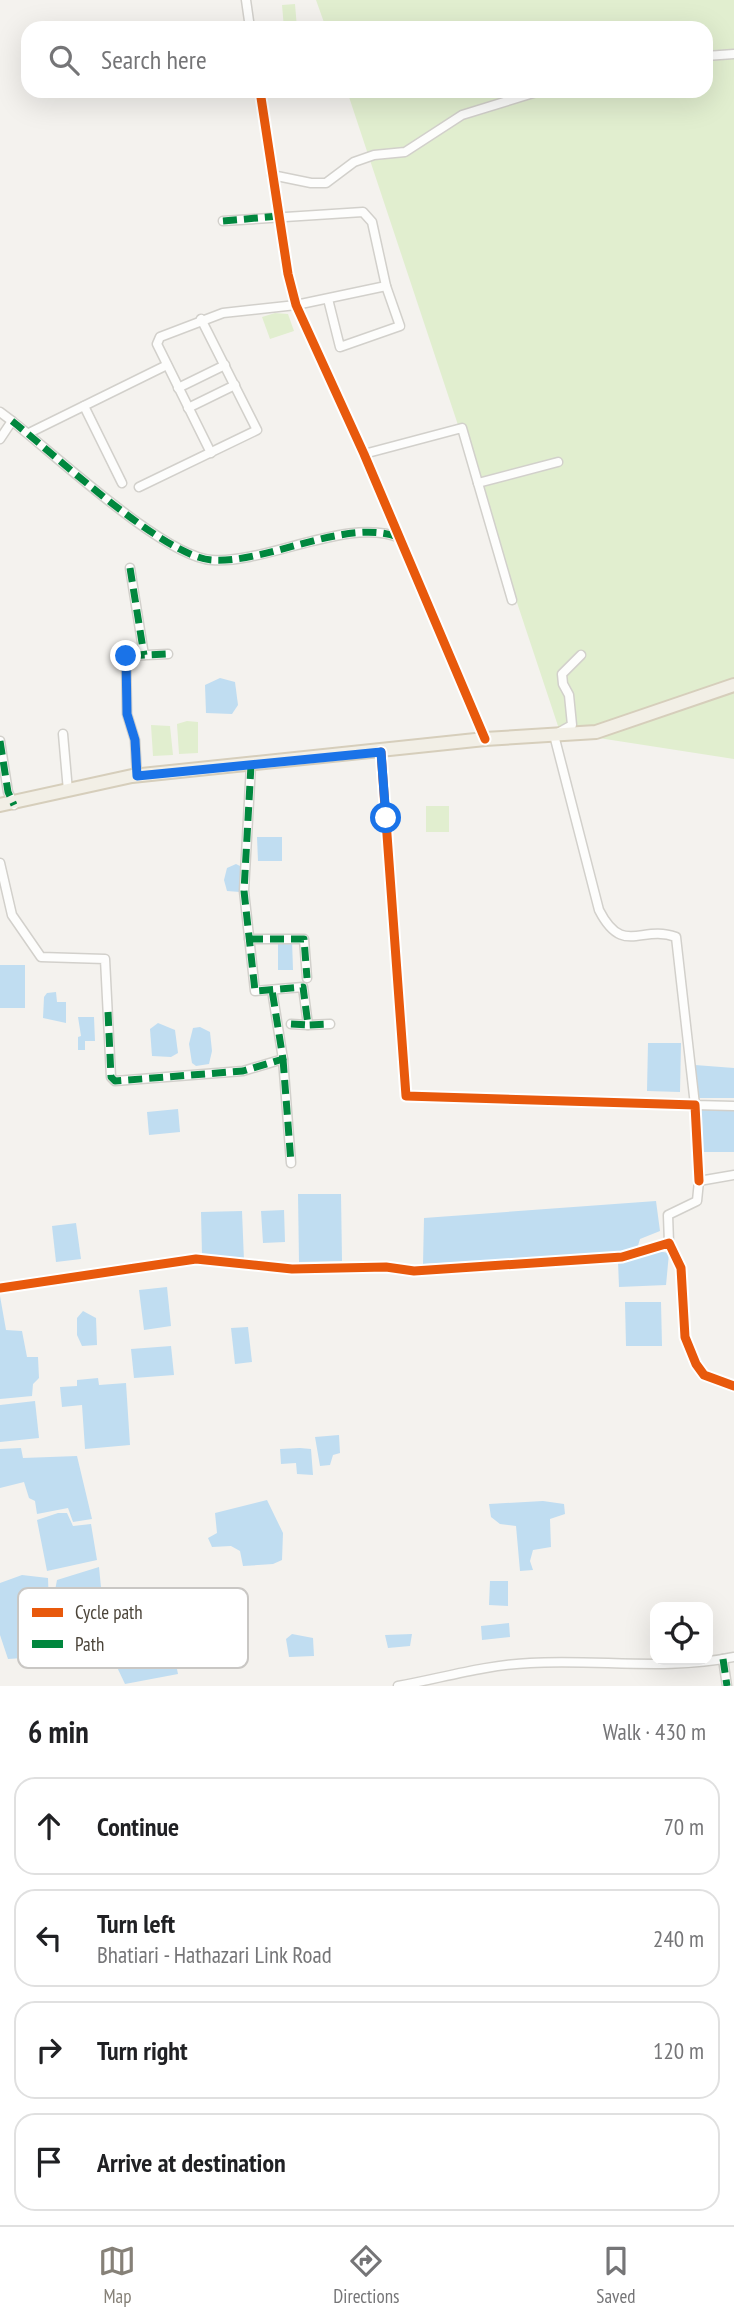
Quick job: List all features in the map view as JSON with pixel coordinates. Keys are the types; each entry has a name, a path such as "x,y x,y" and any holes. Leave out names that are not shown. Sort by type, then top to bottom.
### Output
{"main road":[{"path":"0,806 137,776 485,740 602,731 734,685"}],"street":[{"path":"246,0 249,21"},
{"path":"713,56 734,54"},
{"path":"261,98 288,274 296,305 364,454 485,740"},
{"path":"272,175 310,183 326,183 354,162 374,155 405,152 462,115 517,98"},
{"path":"223,220 363,212 372,222 386,286 400,326 340,347 328,299"},
{"path":"211,453 157,340 201,319 223,313 296,305 386,286"},
{"path":"139,487 257,430 201,319"},
{"path":"29,433 167,365"},
{"path":"178,387 225,365"},
{"path":"188,408 235,385"},
{"path":"84,406 122,483"},
{"path":"0,412 29,433 78,477 144,526 174,547 209,561 235,559 371,531 400,538"},
{"path":"0,439 12,421"},
{"path":"364,454 462,428 512,600"},
{"path":"478,483 558,462"},
{"path":"130,568 144,655"},
{"path":"137,776 135,740 127,714 126,656 168,654"},
{"path":"581,655 562,674 562,684 569,695 572,725 554,735 600,910 608,927 621,936 676,937 695,1105 699,1181 697,1201 668,1215 669,1243 681,1268 685,1337 696,1364 704,1375 734,1386"},
{"path":"63,734 68,791"},
{"path":"0,741 8,792 14,804"},
{"path":"381,752 406,1096 734,1106"},
{"path":"251,765 244,891 255,991 303,987 308,1025"},
{"path":"0,863 12,915 41,957 106,959 111,1077 115,1082 243,1071 283,1059"},
{"path":"249,939 304,939 307,978"},
{"path":"272,990 283,1059 291,1163"},
{"path":"290,1024 330,1024"},
{"path":"699,1181 734,1175"},
{"path":"0,1288 197,1259 292,1269 386,1267 414,1271 622,1257 669,1243"},
{"path":"398,1686 486,1667 530,1663 644,1666 734,1657"},
{"path":"723,1659 727,1686"}],"green space":[{"path":"316,0 734,0 734,759 560,732 349,98 713,98 713,21 324,21"},
{"path":"295,4 296,21 283,21 282,5"},
{"path":"275,313 288,314 294,331 270,339 262,317"},
{"path":"198,722 198,753 179,754 177,724"},
{"path":"151,725 170,726 173,755 153,756"},
{"path":"426,806 449,806 449,832 426,832"}],"water":[{"path":"220,678 235,682 238,705 232,714 206,713 205,685"},
{"path":"257,837 282,837 282,861 258,861"},
{"path":"236,864 242,867 240,892 227,891 224,880 227,868"},
{"path":"278,940 292,940 293,970 278,970"},
{"path":"0,965 25,965 25,1008 0,1008"},
{"path":"56,992 57,1002 66,1002 66,1023 43,1018 44,997 47,993"},
{"path":"78,1017 94,1017 95,1041 85,1041 85,1050 78,1050 78,1037 81,1036"},
{"path":"158,1023 175,1030 178,1053 171,1057 152,1056 150,1029"},
{"path":"200,1027 210,1032 212,1051 209,1064 196,1066 192,1063 189,1044 193,1028"},
{"path":"648,1043 681,1043 680,1092 647,1091"},
{"path":"695,1065 734,1068 734,1098 697,1098"},
{"path":"700,1108 734,1109 734,1152 703,1152"},
{"path":"178,1109 180,1132 149,1135 147,1112"},
{"path":"298,1194 341,1194 342,1261 299,1262"},
{"path":"656,1201 660,1231 640,1239 637,1249 624,1253 423,1264 424,1218"},
{"path":"284,1210 285,1242 263,1243 261,1211"},
{"path":"242,1211 244,1261 202,1255 201,1212"},
{"path":"76,1223 81,1259 56,1262 52,1226"},
{"path":"657,1251 669,1253 666,1285 619,1287 618,1261"},
{"path":"167,1287 171,1326 144,1330 139,1290"},
{"path":"0,1296 6,1330 22,1331 27,1357 38,1357 39,1378 33,1384 32,1396 0,1399"},
{"path":"625,1302 661,1302 662,1346 626,1346"},
{"path":"83,1311 96,1318 97,1345 82,1346 77,1335 77,1318"},
{"path":"248,1327 252,1362 235,1364 231,1328"},
{"path":"171,1346 174,1375 134,1378 131,1349"},
{"path":"98,1378 99,1385 126,1383 130,1445 85,1449 82,1405 62,1407 60,1387 77,1386 77,1380"},
{"path":"35,1401 39,1438 0,1442 0,1405"},
{"path":"339,1435 340,1453 333,1455 330,1465 320,1466 315,1437"},
{"path":"21,1448 23,1458 77,1456 92,1519 73,1522 68,1508 37,1514 35,1501 29,1498 24,1482 0,1488 0,1449"},
{"path":"280,1449 311,1449 313,1475 297,1474 296,1463 281,1464"},
{"path":"267,1500 283,1533 282,1560 273,1564 243,1566 240,1551 231,1546 212,1547 208,1538 217,1533 215,1513"},
{"path":"543,1501 564,1504 565,1514 550,1519 551,1547 533,1550 530,1561 533,1570 520,1571 516,1526 500,1524 491,1517 489,1504"},
{"path":"67,1513 73,1526 91,1524 97,1560 47,1571 37,1520"},
{"path":"99,1567 101,1588 55,1588 57,1580"},
{"path":"22,1575 48,1578 48,1588 18,1588 18,1658 8,1659 0,1635 0,1583"},
{"path":"490,1581 508,1581 508,1606 489,1605"},
{"path":"509,1623 510,1637 482,1640 481,1626"},
{"path":"292,1634 313,1638 314,1656 289,1657 286,1639"},
{"path":"412,1634 410,1646 388,1648 385,1635"},
{"path":"117,1668 177,1668 178,1674 125,1684"}],"marked path":[{"path":"223,221 280,216"},
{"path":"12,421 138,523 166,542 191,554 212,560 234,559 333,536 380,533 400,538"},
{"path":"130,568 144,655"},
{"path":"137,776 135,740 127,714 126,656 168,654"},
{"path":"0,741 8,792 14,805"},
{"path":"251,765 244,891 255,991 303,987 308,1025 330,1024"},
{"path":"249,939 304,939 307,978"},
{"path":"108,1012 111,1077 115,1081 243,1071 283,1059 272,990"},
{"path":"291,1024 308,1025"},
{"path":"283,1059 291,1163"},
{"path":"723,1659 727,1686"}],"cycle path":[{"path":"261,98 288,274 296,305 364,454 485,739"},
{"path":"381,752 406,1096 695,1105 699,1181"},
{"path":"0,1288 196,1259 292,1269 386,1267 414,1271 622,1257 669,1243 681,1268 685,1337 696,1364 704,1375 734,1386"}],"route":[{"path":"126,656 127,714 135,740 137,776 381,752 386,818"}]}
